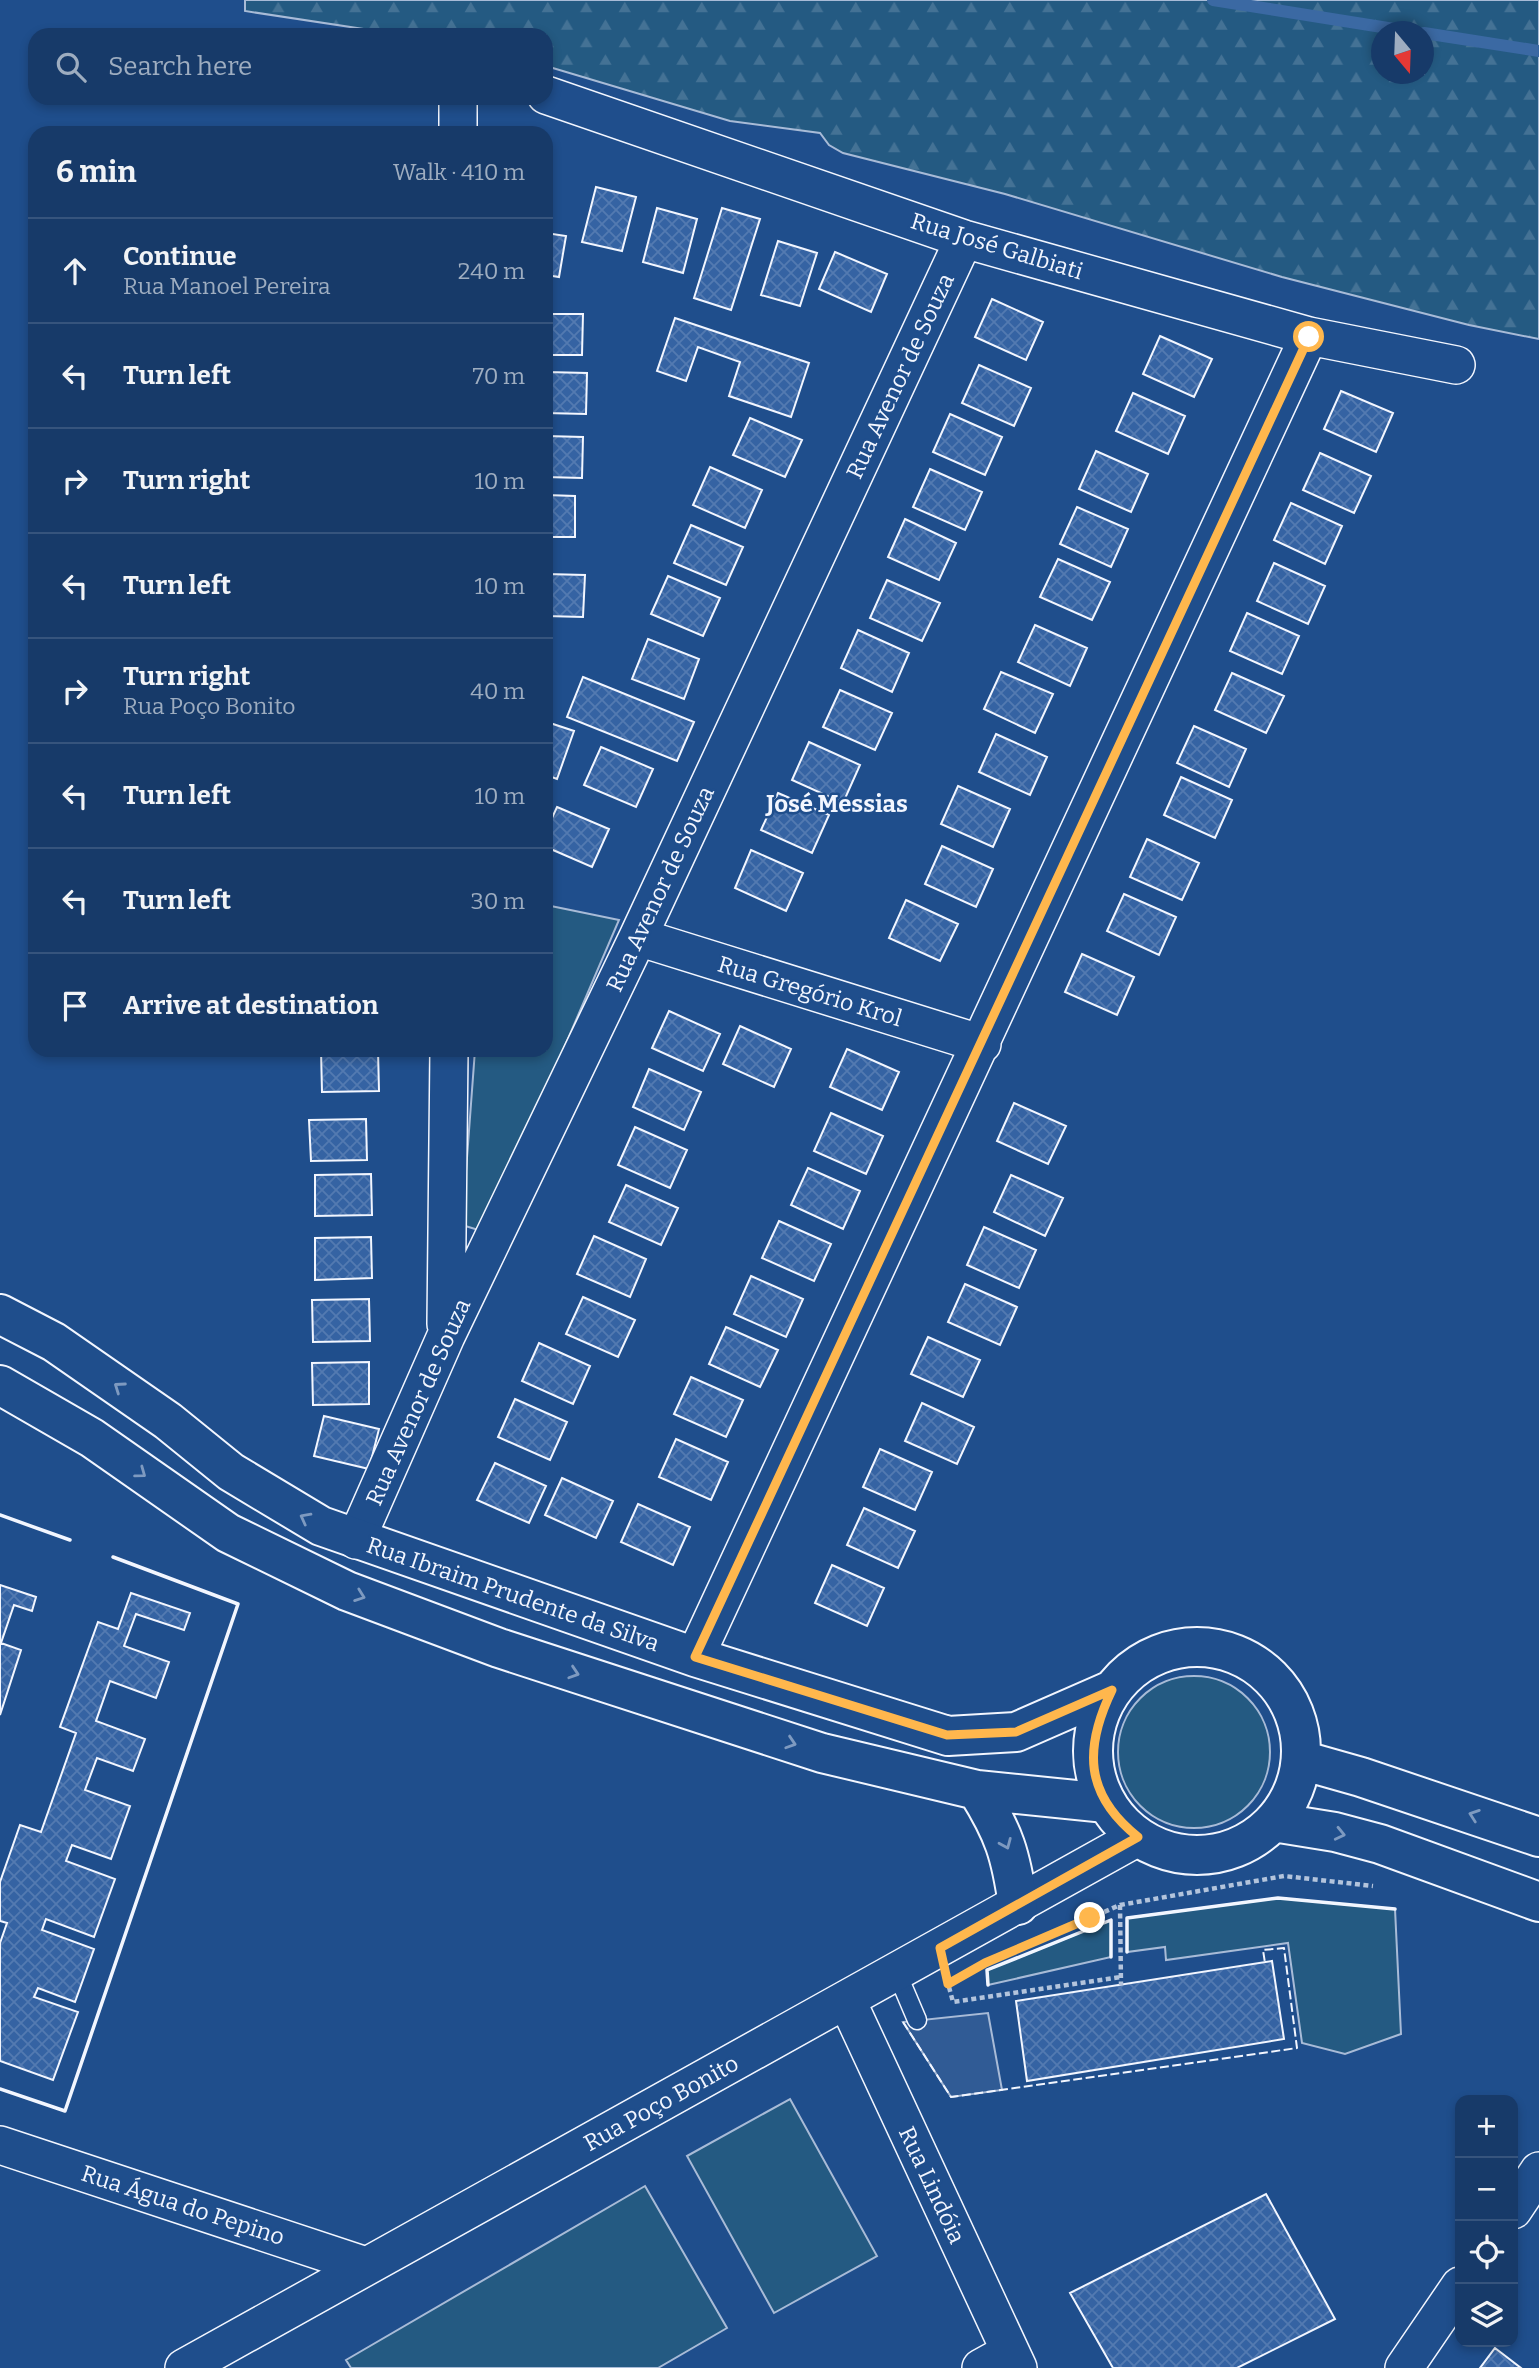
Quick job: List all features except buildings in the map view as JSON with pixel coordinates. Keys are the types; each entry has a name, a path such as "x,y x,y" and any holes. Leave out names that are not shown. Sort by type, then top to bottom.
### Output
{"street":[{"name":"Rua José Galbiati","path":"553,97 964,239 1309,337 1456,365"},
{"path":"458,105 458,126"},
{"name":"Rua Avenor de Souza","path":"356,1540 446,1336 638,937 964,239"},
{"path":"695,1657 1309,337"},
{"name":"Rua Gregório Krol","path":"638,937 982,1044"},
{"path":"446,1336 449,1057"},
{"name":"Rua Ibraim Prudente da Silva","path":"0,1314 54,1342 168,1421 231,1472 321,1526 695,1657 947,1735 1016,1732 1112,1690"},
{"path":"0,1385 92,1438 228,1533 346,1591 511,1652 822,1753 977,1790 1106,1803"},
{"path":"1200,1647 1233,1653 1262,1670 1285,1694 1298,1726 1301,1760 1293,1793 1273,1822 1250,1841 1223,1852 1193,1855 1164,1850 1138,1837 1106,1803 1099,1787 1093,1754 1097,1721 1112,1690 1136,1666 1166,1651 1200,1647"},
{"path":"1301,1760 1361,1777 1539,1837"},
{"path":"977,1790 997,1822 1012,1857 1017,1905"},
{"path":"1273,1822 1380,1844 1539,1902"},
{"name":"Rua Poço Bonito","path":"184,2368 847,2001 908,2000 1017,1905 1138,1837"},
{"name":"Rua Lindóia","path":"847,2001 1003,2363"},
{"name":"Rua Água do Pepino","path":"0,2145 366,2266"},
{"path":"1518,2202 1539,2171"},
{"path":"1404,2368 1455,2293"}],"path":[{"path":"1032,1943 1120,1905 1284,1876 1386,1888"},
{"path":"1120,1905 1121,1986"},
{"path":"908,2000 948,1984 953,2002 1121,1977"}],"green space":[{"path":"245,0 1539,0 1539,339 1469,325 1282,277 1005,194 843,153 829,145 820,133 730,121 553,68 553,28 357,28 245,11"},
{"path":"553,906 619,920 485,1232 462,1225 474,1057 553,1057"},
{"path":"1194,1676 1223,1682 1248,1698 1264,1723 1270,1752 1264,1781 1248,1806 1223,1822 1194,1828 1165,1822 1140,1806 1124,1781 1118,1752 1124,1723 1140,1698 1165,1682"},
{"path":"1278,1898 1395,1909 1401,2034 1345,2054 1302,2043 1288,1943 1166,1960 1165,1947 1127,1952 1127,1918"},
{"path":"1111,1920 1111,1957 988,1985 987,1970"},
{"path":"790,2099 877,2256 774,2313 687,2156"},
{"path":"645,2186 727,2328 658,2368 351,2368 346,2360"}],"shaded area":[{"path":"988,2013 1002,2090 951,2097 903,2022"}],"waterway":[{"path":"1213,0 1371,25"},
{"path":"1434,35 1539,51"}],"fence":[{"path":"903,2022 951,2097 1297,2048 1284,1948 1263,1950 1265,1963"}],"wall":[{"path":"0,1515 70,1540"},
{"path":"0,2089 65,2111 238,1604 113,1557"},
{"path":"1127,1952 1127,1918 1278,1898 1395,1909"},
{"path":"988,1985 987,1970 1111,1920 1111,1957"}],"district":[{"name":"José Messias","path":"837,804"}],"route":[{"path":"1090,1918 985,1963 948,1984 940,1948 1138,1837 1106,1803 1095,1771 1093,1754 1097,1721 1112,1690 1016,1732 947,1735 695,1657 1309,337"}]}
